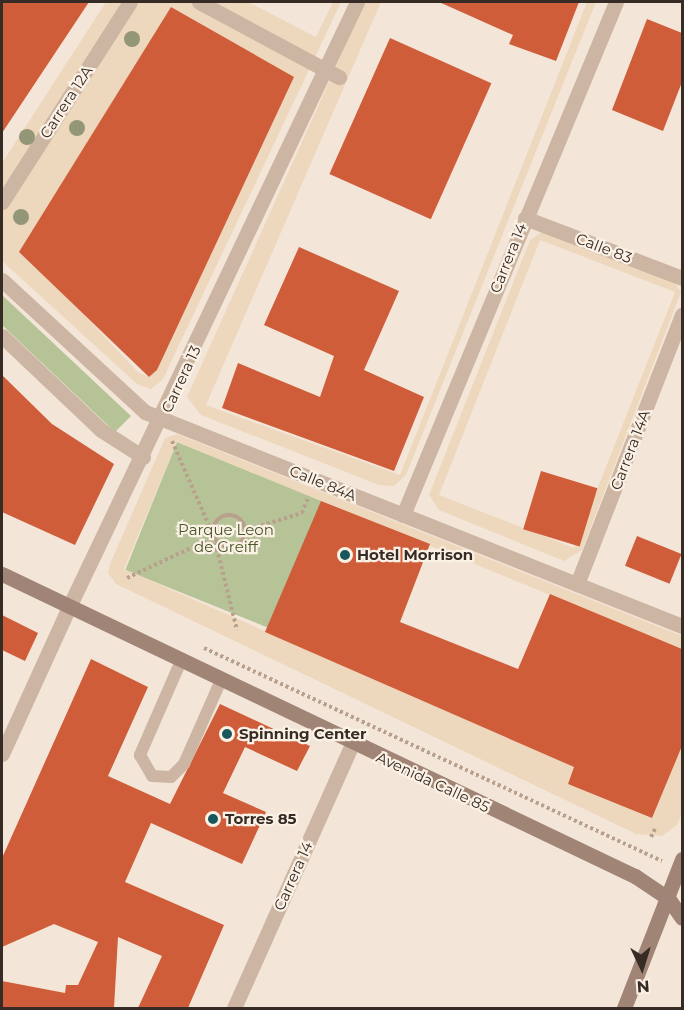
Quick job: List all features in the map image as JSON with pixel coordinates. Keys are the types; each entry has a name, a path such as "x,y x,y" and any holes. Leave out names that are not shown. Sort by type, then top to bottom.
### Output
{"main road":[{"name":"Avenida Calle 85","path":"2,574 352,744 635,876 675,898 682,918"},
{"path":"624,1008 675,898 682,859"}],"street":[{"name":"Carrera 12A","path":"2,202 130,2"},
{"path":"199,2 332,74"},
{"name":"Carrera 13","path":"2,754 69,606 332,74 357,2"},
{"name":"Carrera 14","path":"403,515 616,2"},
{"name":"Calle 83","path":"525,218 682,278"},
{"name":"Calle 84A","path":"2,280 134,404 162,419 682,626"},
{"name":"Carrera 14A","path":"577,584 682,315"},
{"path":"2,336 101,430 143,457"},
{"name":"Carrera 14","path":"234,1008 352,744"}],"lane":[{"path":"181,661 140,755 152,776 171,777 184,764 221,681"}],"path":[{"path":"169,435 214,537 237,630"},
{"path":"244,531 302,513 311,492"},
{"path":"229,515 240,520 244,531 240,542 229,547 214,537 214,524 229,515"},
{"path":"127,578 214,537"},
{"path":"192,642 362,717 644,854"},
{"path":"651,837 656,827"}],"green space":[{"path":"2,295 131,416 115,432 2,325"},
{"name":"Parque Leon de Greiff","path":"177,442 322,500 270,628 125,570"}],"shaded area":[{"path":"106,2 248,2 316,37 333,2 341,2 163,379 151,389 137,384 2,261 2,163","holes":["171,7 294,77 157,370 149,377 138,372 66,296 146,51"]},
{"path":"365,2 381,2 206,405 400,475 587,2 596,2 406,475 394,486 379,485 201,415 187,397"},
{"path":"542,232 675,283 681,292 582,550 564,561 439,510 429,495 530,240","holes":["540,240 675,292 574,548 439,495"]},
{"path":"177,434 682,636 682,649 177,442 124,569 574,767 568,784 652,818 682,746 682,813 677,825 662,836 636,834 116,584 108,573 110,564 165,438"}],"building":[{"path":"2,2 89,2 2,133"},
{"path":"439,2 579,2 556,61 509,44 513,35"},
{"path":"171,7 294,77 157,370 149,377 19,252"},
{"path":"647,19 682,33 682,82 663,131 612,110"},
{"path":"390,38 491,83 431,219 329,174"},
{"path":"299,247 399,291 364,370 424,397 394,471 222,408 238,363 320,397 334,356 264,325"},
{"path":"2,375 52,424 114,464 75,545 2,512"},
{"path":"541,471 597,488 580,547 523,529"},
{"path":"321,501 430,544 400,622 518,669 550,594 682,649 682,746 652,818 568,784 574,767 265,632"},
{"path":"637,536 682,554 670,584 625,566"},
{"path":"2,615 38,633 25,661 2,650"},
{"path":"91,659 148,687 108,776 170,804 220,704 310,746 297,771 245,747 223,793 266,812 242,864 151,823 125,882 224,925 188,1008 138,1008 162,956 118,937 114,1008 2,1008 2,981 65,993 66,985 78,985 98,942 54,924 2,947 2,858"}],"place":[{"name":"Hotel Morrison","path":"345,555"},
{"name":"Spinning Center","path":"227,734"},
{"name":"Torres 85","path":"213,819"}]}
